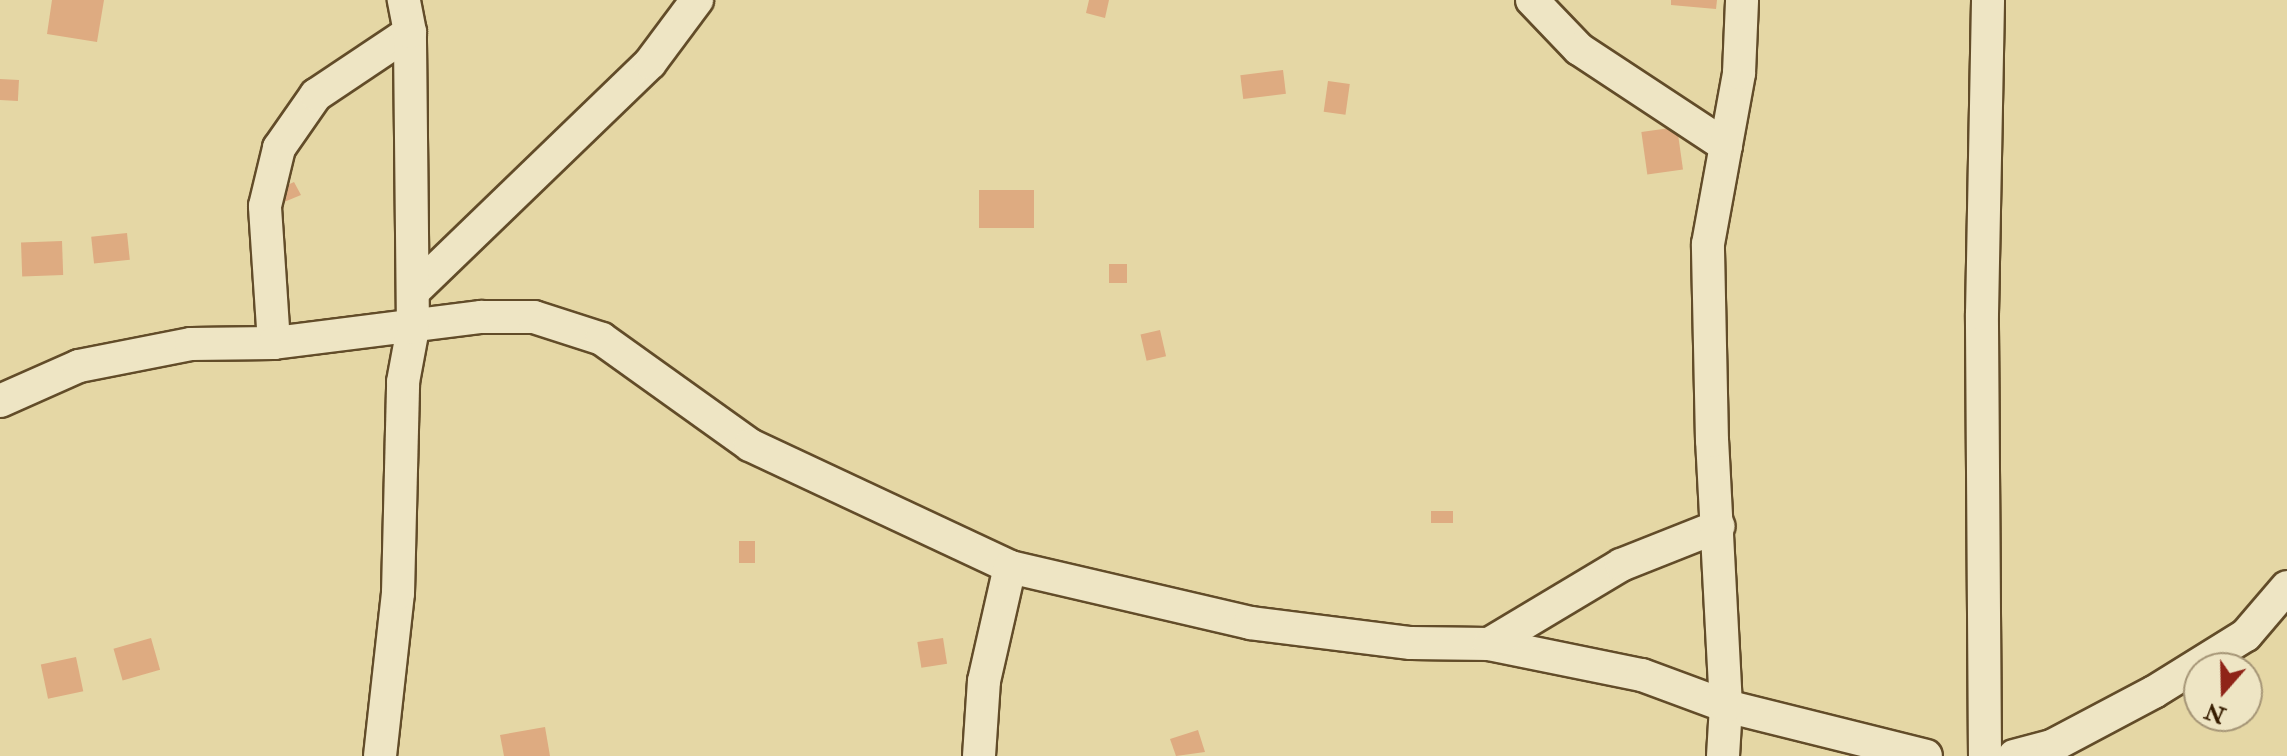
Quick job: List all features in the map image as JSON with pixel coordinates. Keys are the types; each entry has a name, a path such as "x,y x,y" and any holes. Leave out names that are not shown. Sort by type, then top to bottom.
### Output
{"street":[{"path":"380,756 398,593 403,382 413,328 410,32 404,0"},
{"path":"414,291 650,63 697,0"},
{"path":"1532,0 1579,49 1726,146"},
{"path":"1723,756 1726,706 1708,244 1739,73 1742,0"},
{"path":"1985,756 1982,314 1988,0"},
{"path":"274,343 265,206 279,148 316,95 410,32"},
{"path":"0,401 79,366 191,344 274,343 413,328 481,317 534,317 602,339 750,445 1010,567 1250,623 1411,643 1489,644 1642,675 1726,706 1926,756"},
{"path":"1489,644 1621,565 1719,526"},
{"path":"979,756 984,681 1010,567"},
{"path":"2014,756 2052,746 2154,692 2246,635 2287,587"}],"building":[{"path":"52,0 104,0 97,42 47,34"},
{"path":"1089,0 1109,0 1105,18 1086,13"},
{"path":"1671,0 1717,0 1716,9 1671,5"},
{"path":"1283,70 1286,94 1243,99 1240,75"},
{"path":"0,79 19,80 18,101 0,100"},
{"path":"1328,81 1350,84 1345,115 1324,112"},
{"path":"1677,127 1683,170 1647,175 1641,132"},
{"path":"294,182 301,195 284,202 279,189"},
{"path":"979,190 1034,190 1034,228 979,228"},
{"path":"127,233 130,260 94,264 91,237"},
{"path":"62,241 63,275 22,276 21,242"},
{"path":"1109,264 1127,264 1127,283 1109,283"},
{"path":"1160,330 1166,356 1147,361 1141,334"},
{"path":"1431,511 1453,511 1453,523 1431,523"},
{"path":"739,541 755,541 755,563 739,563"},
{"path":"151,638 160,670 123,680 114,649"},
{"path":"943,638 947,664 921,668 917,642"},
{"path":"76,657 83,691 48,699 41,664"},
{"path":"545,727 550,756 504,756 500,735"},
{"path":"1198,730 1205,752 1176,756 1170,739"}]}
